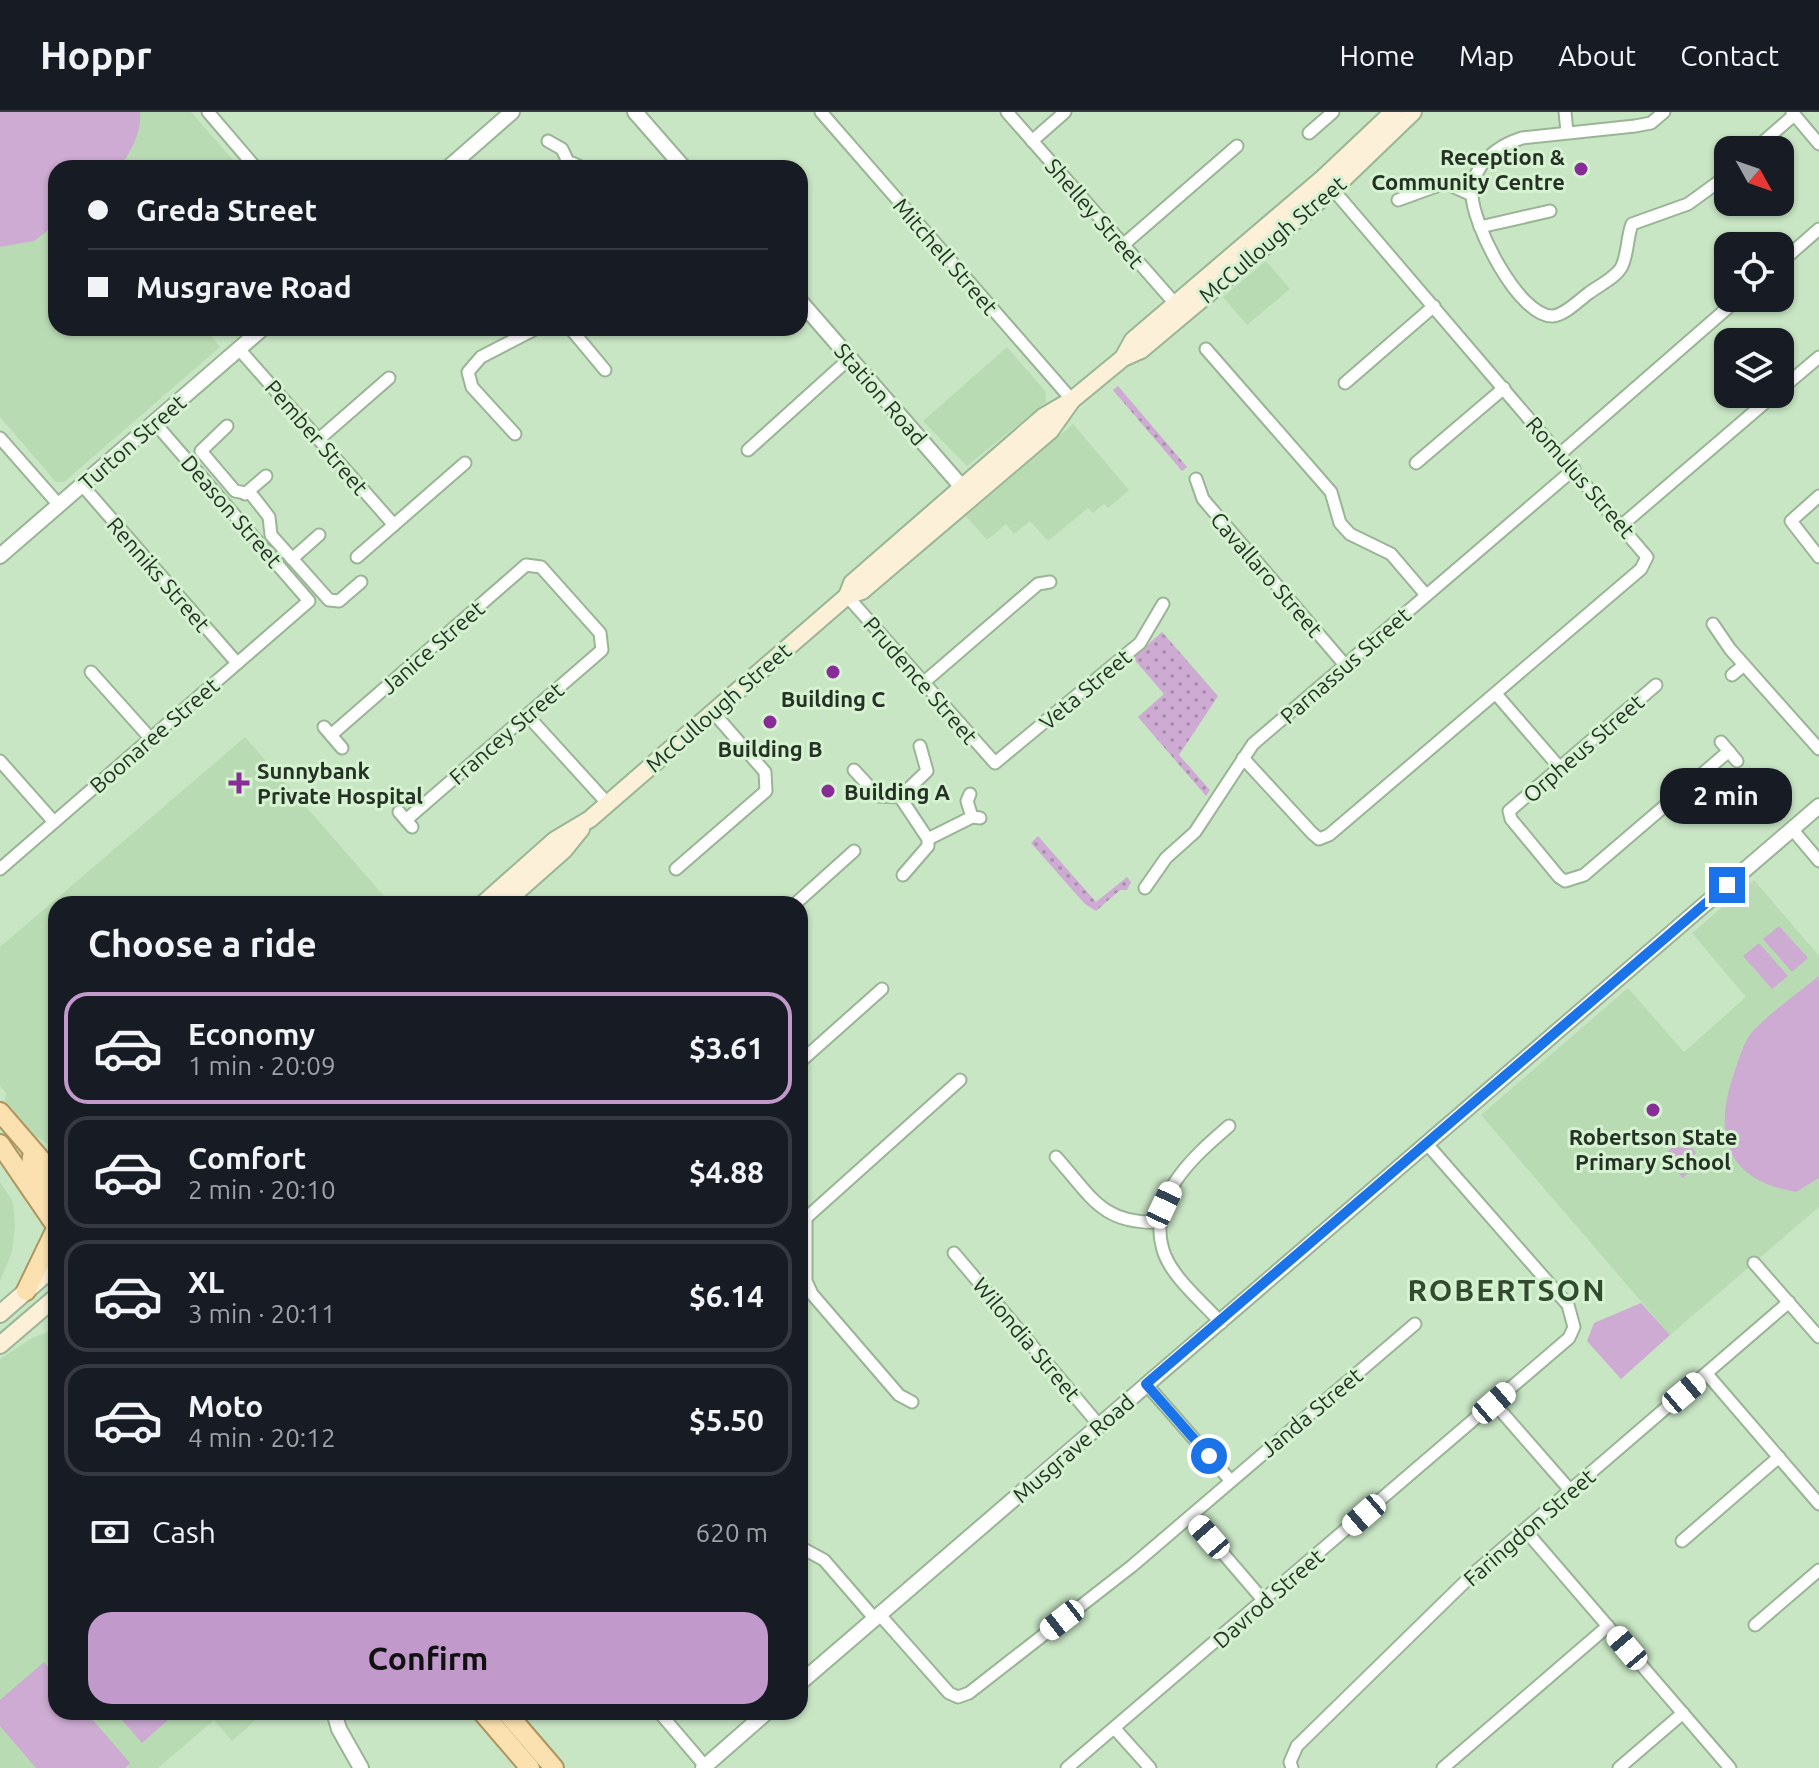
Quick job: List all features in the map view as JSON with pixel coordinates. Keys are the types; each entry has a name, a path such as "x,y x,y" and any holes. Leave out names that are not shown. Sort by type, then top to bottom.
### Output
{"main road":[{"name":"McCullough Street","path":"1328,183 1393,112"},
{"name":"McCullough Street","path":"512,896 564,850 590,819 847,596 852,583 966,492 1050,431 1072,400 1123,358 1133,340 1180,309 1413,112"},
{"path":"0,1112 48,1168"},
{"path":"0,1144 48,1215"},
{"path":"32,1151 31,1167 48,1189"},
{"path":"26,1291 48,1244"},
{"path":"0,1314 48,1272"},
{"path":"0,1345 48,1304"},
{"path":"489,1720 530,1768"},
{"path":"513,1720 554,1768"}],"street":[{"path":"208,112 249,160"},
{"path":"457,160 512,112"},
{"path":"635,112 677,160"},
{"name":"Mitchell Street","path":"821,112 1072,400"},
{"name":"Shelley Street","path":"1007,112 1180,309"},
{"path":"1032,141 1065,112"},
{"path":"1309,133 1333,112"},
{"path":"1565,112 1567,132"},
{"path":"1664,112 1651,123 1567,132 1506,143 1480,167 1472,195 1480,227 1513,289 1550,316 1559,314 1617,272 1632,224 1688,204 1714,185"},
{"path":"1769,136 1793,114 1819,144"},
{"path":"548,141 562,149 563,160"},
{"path":"1123,245 1237,146"},
{"name":"Romulus Street","path":"1243,758 1319,839 1496,694 1641,569 1647,557 1328,183"},
{"path":"1398,200 1445,183 1472,195"},
{"path":"1480,227 1550,211"},
{"path":"1794,251 1819,229"},
{"path":"1345,383 1434,306"},
{"name":"Station Road","path":"808,310 966,492"},
{"path":"1561,453 1723,312"},
{"name":"Turton Street","path":"0,556 254,336"},
{"path":"510,336 481,357 468,372 472,387 515,434"},
{"path":"577,336 605,370"},
{"name":"Pember Street","path":"239,349 394,525"},
{"path":"1206,349 1331,492 1340,523 1350,534 1391,554 1426,595"},
{"path":"1794,378 1819,357"},
{"path":"748,450 850,358"},
{"path":"319,439 389,378"},
{"path":"1416,463 1504,388"},
{"path":"1622,525 1759,408"},
{"name":"Deason Street","path":"154,422 309,601"},
{"path":"227,426 201,451 235,491 251,494 269,517 271,535 329,600 339,601 361,582"},
{"path":"0,438 59,505"},
{"path":"357,557 465,463"},
{"name":"Parnassus Street","path":"1145,888 1166,858 1195,832 1253,744 1574,469"},
{"path":"245,494 266,476"},
{"name":"Cavallaro Street","path":"1196,479 1203,499 1345,665"},
{"name":"Renniks Street","path":"82,485 237,663"},
{"path":"1819,496 1791,521 1819,557"},
{"path":"292,559 319,535"},
{"name":"Francey Street","path":"405,820 602,650 604,644 600,633 541,567 534,564"},
{"name":"Janice Street","path":"342,748 328,731 526,565 534,564"},
{"path":"923,683 1038,584 1050,582"},
{"name":"Prudence Street","path":"847,596 995,763"},
{"name":"Boonaree Street","path":"0,869 309,601"},
{"name":"Veta Street","path":"995,763 1140,643 1163,604"},
{"path":"1713,624 1744,665 1819,749"},
{"path":"1732,675 1744,665"},
{"path":"91,672 151,739"},
{"name":"Orpheus Street","path":"1656,685 1509,811 1511,819 1559,877 1565,881 1576,879 1725,746 1737,761"},
{"path":"1496,694 1560,768"},
{"path":"676,869 766,791 768,781 765,772 713,712"},
{"path":"527,715 608,804"},
{"path":"854,770 878,796 900,797 927,771 920,746"},
{"path":"0,761 54,822"},
{"path":"928,839 976,818 967,801 970,794"},
{"path":"900,797 928,839 928,846 903,875"},
{"name":"Musgrave Road","path":"808,1676 1819,806"},
{"path":"1792,829 1819,861"},
{"path":"804,896 854,851"},
{"path":"808,1055 882,989"},
{"path":"808,1213 960,1080"},
{"path":"1221,1323 1163,1251 1160,1222 1178,1176 1229,1126"},
{"name":"Davrod Street","path":"1067,1768 1116,1730 1569,1338 1573,1316 1568,1305 1427,1144"},
{"path":"1056,1157 1091,1198 1115,1218 1160,1222"},
{"name":"Wilondia Street","path":"954,1253 1099,1425"},
{"path":"1754,1263 1819,1337"},
{"path":"808,1285 812,1294 899,1395 912,1402"},
{"name":"Faringdon Street","path":"1292,1768 1290,1762 1297,1746 1473,1574 1789,1302"},
{"name":"Janda Street","path":"878,1617 949,1693 958,1697 994,1674 1191,1516 1415,1324"},
{"path":"1707,1374 1819,1504"},
{"path":"1146,1384 1230,1480"},
{"path":"1494,1403 1570,1490"},
{"path":"1682,1541 1779,1457"},
{"path":"1191,1516 1264,1601"},
{"path":"1525,1530 1730,1768"},
{"path":"808,1551 824,1560 878,1617"},
{"path":"1755,1625 1819,1570"},
{"path":"1443,1768 1608,1626"},
{"path":"1619,1768 1683,1713"},
{"path":"336,1720 361,1768"},
{"path":"666,1720 704,1767 758,1720"},
{"path":"1116,1730 1150,1768"}],"shaded area":[{"path":"0,112 191,112 233,160 48,160 48,336 211,336 220,347 64,482 56,482 0,417"},
{"path":"0,112 140,112 135,142 124,160 48,160 48,230 34,241 0,247"},
{"path":"1266,261 1290,289 1247,325 1223,297"},
{"path":"1007,347 1046,392 1046,402 967,466 923,421"},
{"path":"1118,386 1187,467 1182,471 1113,390"},
{"path":"1073,424 1129,490 1108,508 1104,504 1093,513 1088,508 1048,541 1030,521 1014,534 1006,524 987,540 966,516"},
{"path":"1162,632 1218,696 1179,755 1210,790 1206,796 1138,717 1164,694 1133,658"},
{"name":"Sunnybank Private Hospital","path":"245,737 384,896 60,896"},
{"path":"1038,836 1096,902 1127,877 1131,882 1127,890 1120,890 1096,911 1085,904 1031,843"},
{"name":"Robertson State Primary School","path":"1754,880 1819,956 1819,1207 1670,1335 1481,1115 1628,988 1684,1052 1746,997 1692,933"},
{"name":"Sunnybank Private Hospital","path":"48,906 48,1144 35,1136 5,1100 6,1093 0,1086 0,947"},
{"path":"1779,926 1808,958 1792,972 1763,939"},
{"path":"1759,943 1788,976 1772,989 1743,956"},
{"path":"1819,976 1819,1178 1796,1192 1773,1186 1740,1166 1726,1136 1727,1098 1749,1036 1768,1016"},
{"path":"1675,1144 1680,1148 1688,1144 1696,1152 1692,1161 1696,1165 1683,1178 1662,1157"},
{"path":"0,1182 13,1202 15,1227 12,1252 0,1281"},
{"path":"1641,1303 1670,1335 1621,1379 1587,1341 1594,1323"},
{"path":"48,1332 48,1720 214,1720 158,1768 0,1768 0,1359 32,1338"},
{"path":"44,1662 48,1667 48,1720 93,1720 130,1763 125,1768 36,1768 0,1726 0,1700"},
{"path":"122,1720 168,1720 142,1743"},
{"path":"214,1720 256,1720 232,1741"}],"place":[{"name":"Reception & Community Centre","path":"1581,169"},
{"name":"Building C","path":"833,672"},
{"name":"Building B","path":"770,722"},
{"name":"Sunnybank Private Hospital","path":"239,783"},
{"name":"Building A","path":"828,791"},
{"name":"Robertson State Primary School","path":"1653,1110"}],"district":[{"name":"ROBERTSON","path":"1507,1290"}],"route":[{"path":"1209,1456 1146,1384 1221,1323 1727,885"}]}
